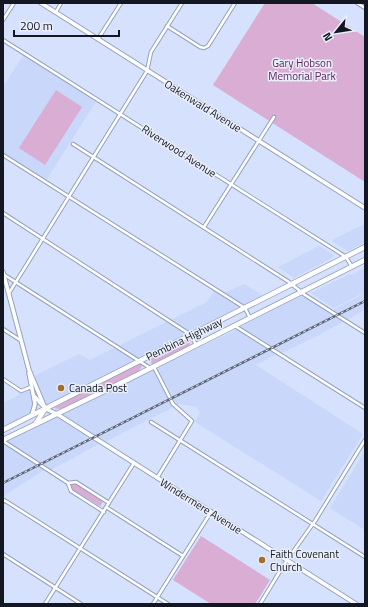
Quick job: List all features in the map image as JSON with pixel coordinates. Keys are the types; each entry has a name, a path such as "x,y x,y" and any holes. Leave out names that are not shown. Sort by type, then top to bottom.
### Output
{"main road":[{"name":"Pembina Highway","path":"3,430 365,248"},
{"name":"Pembina Highway","path":"3,440 235,326 365,260"},
{"path":"35,424 46,409"}],"street":[{"path":"3,20 14,3"},
{"name":"Oakenwald Avenue","path":"41,3 365,208"},
{"path":"56,12 62,3"},
{"path":"98,39 121,3"},
{"path":"9,293 148,70 151,52 182,3"},
{"path":"167,26 200,48 204,48 208,46 235,3"},
{"path":"359,4 365,8"},
{"name":"Riverwood Avenue","path":"3,40 346,257 352,267"},
{"path":"204,227 274,117"},
{"path":"73,144 293,284 301,292 365,333"},
{"path":"3,155 245,308 250,318"},
{"path":"3,213 191,335 196,345"},
{"path":"3,273 139,361 152,367 173,404 192,422 157,478"},
{"path":"3,273 29,370 34,396 34,409 32,416"},
{"path":"235,326 365,408"},
{"path":"3,329 20,340"},
{"path":"29,370 46,409"},
{"path":"3,379 21,391 32,387 38,390"},
{"path":"34,396 46,409"},
{"name":"Windermere Avenue","path":"46,409 57,414 356,604"},
{"path":"151,422 365,557"},
{"path":"3,440 68,483 71,491 104,512"},
{"path":"260,604 313,524 365,440"},
{"path":"45,604 134,464"},
{"path":"68,483 76,482 109,503"},
{"path":"3,501 168,604"},
{"path":"106,507 183,556"},
{"path":"153,604 211,512"},
{"path":"3,554 81,604"}],"shaded area":[{"path":"25,53 97,100 45,182 3,155 3,83 5,84"},
{"path":"365,224 365,242 348,251 333,242 332,240"},
{"path":"319,246 333,255 332,258 294,278 278,267"},
{"path":"365,268 365,292 334,308 311,293 350,274 351,275"},
{"path":"244,284 265,297 46,409 32,377 79,354 90,360 207,302 215,289 222,294"},
{"path":"302,293 331,311 365,293 365,310 317,336 280,354 278,353 256,365 363,434 321,501 195,422 200,413 197,407 179,404 103,443 102,442 49,471 3,440 154,366 167,392 169,391 158,370 159,367 238,329 235,326"},
{"path":"31,385 36,406 36,414 3,430 3,403 19,395 21,391"},
{"path":"6,445 44,470 5,495 3,502 3,447"},
{"path":"365,451 365,530 330,508"}],"green space":[{"name":"Gary Hobson Memorial Park","path":"265,3 312,3 365,37 365,182 213,85"},
{"path":"56,90 82,107 45,165 19,148"},
{"path":"190,339 189,346 153,364 151,363 150,360 153,357"},
{"path":"139,364 142,366 139,371 106,387 103,386 102,384 104,381"},
{"path":"93,386 97,388 96,392 64,408 54,408"},
{"path":"76,483 102,500 102,504 100,506 98,505 72,489 71,485"},
{"path":"201,536 270,580 255,604 211,604 173,580"}],"railway":[{"path":"3,483 365,301"}],"place":[{"name":"Canada Post","path":"61,388"},
{"name":"Faith Covenant Church","path":"262,560"}]}
